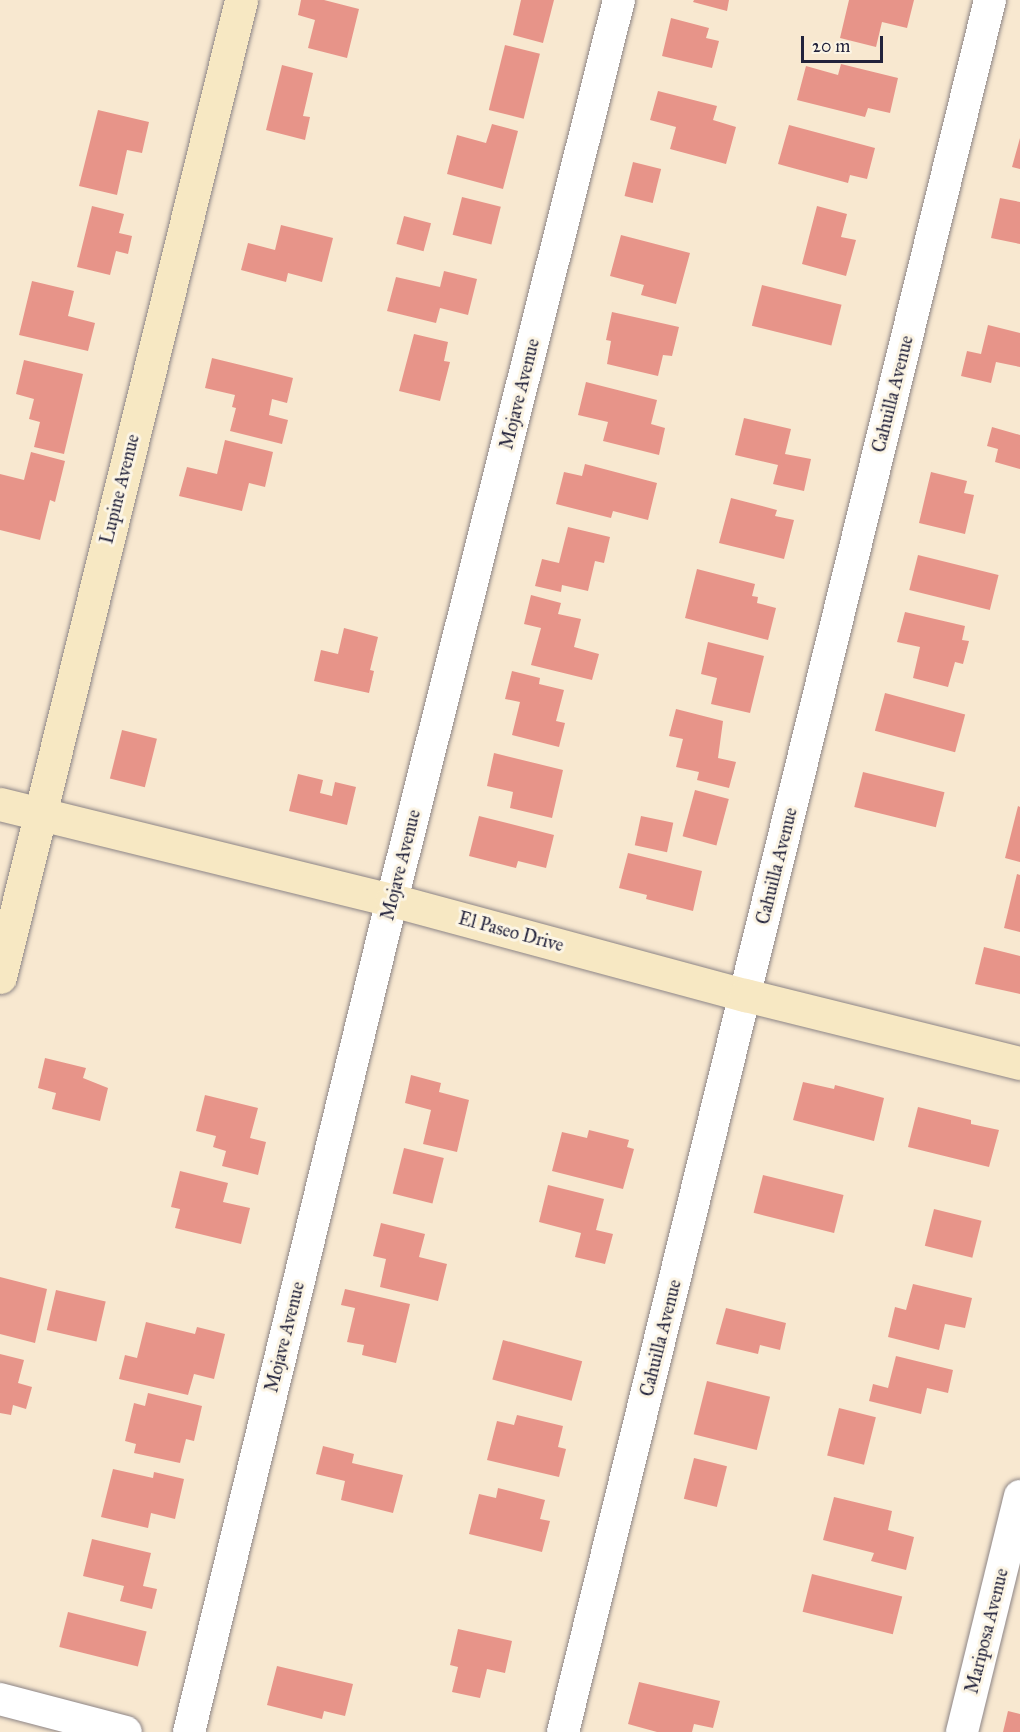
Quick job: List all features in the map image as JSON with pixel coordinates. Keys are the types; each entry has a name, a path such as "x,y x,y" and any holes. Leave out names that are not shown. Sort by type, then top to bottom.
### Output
{"street":[{"name":"Lupine Avenue","path":"0,977 241,0"},
{"name":"Mojave Avenue","path":"189,1732 392,900 619,0"},
{"name":"Cahuilla Avenue","path":"563,1732 990,0"},
{"name":"El Paseo Drive","path":"0,804 392,900 745,994 1020,1063"},
{"name":"Mariposa Avenue","path":"962,1732 1020,1496"},
{"path":"0,1699 126,1732"}],"building":[{"path":"301,0 324,0 359,9 347,58 308,48 315,20 298,15"},
{"path":"521,0 554,0 543,43 513,35"},
{"path":"694,0 729,0 727,11 693,2"},
{"path":"849,0 914,0 907,28 882,22 876,47 840,38"},
{"path":"671,18 709,28 706,38 719,41 712,68 662,56"},
{"path":"505,45 540,54 524,119 489,110"},
{"path":"841,64 898,78 890,113 868,108 865,117 797,100 806,66 838,75"},
{"path":"282,65 313,73 303,116 310,117 305,140 266,130"},
{"path":"658,91 717,106 713,120 736,127 726,164 670,149 676,127 650,120"},
{"path":"98,110 149,122 142,153 127,150 117,195 79,186"},
{"path":"492,124 518,131 503,189 447,174 457,135 486,143"},
{"path":"789,125 875,148 867,179 850,175 848,183 778,164"},
{"path":"1020,138 1020,169 1012,167"},
{"path":"633,162 661,169 653,203 625,196"},
{"path":"462,197 501,207 491,245 453,235"},
{"path":"1000,198 1020,202 1020,244 991,238"},
{"path":"92,206 124,214 119,233 132,236 128,254 116,251 110,275 77,267"},
{"path":"817,206 847,214 841,237 856,240 846,276 802,264"},
{"path":"404,216 431,223 424,251 396,244"},
{"path":"281,225 333,238 322,282 288,273 286,282 241,270 248,243 275,250"},
{"path":"621,235 690,253 676,304 641,295 644,285 610,276"},
{"path":"444,271 477,279 468,315 440,308 436,323 387,311 396,277 440,287"},
{"path":"32,281 74,291 68,316 95,323 88,351 19,335"},
{"path":"762,285 842,305 831,346 752,326"},
{"path":"612,312 679,327 672,356 663,355 658,376 607,364 611,341 606,340"},
{"path":"988,325 1020,333 1020,367 996,362 991,383 961,376 967,351 981,354"},
{"path":"414,334 448,342 444,361 450,362 440,401 399,391"},
{"path":"212,358 293,378 287,403 272,399 269,415 288,420 282,444 230,431 236,408 232,407 235,395 205,388"},
{"path":"24,360 83,374 64,454 34,447 40,422 29,419 34,399 16,394"},
{"path":"586,382 657,400 651,424 665,428 659,455 603,441 608,422 578,415"},
{"path":"744,418 791,429 785,454 811,459 804,491 773,484 778,465 735,455"},
{"path":"992,427 1020,435 1020,469 995,462 998,449 987,446"},
{"path":"225,440 273,452 265,487 249,483 242,511 179,496 187,467 217,474"},
{"path":"31,452 65,461 55,502 50,500 40,540 0,530 0,474 24,480"},
{"path":"585,464 657,483 648,520 613,511 611,518 556,504 564,472 582,476"},
{"path":"931,472 967,481 964,493 974,495 965,534 919,523"},
{"path":"731,498 777,510 775,516 794,520 784,559 719,543"},
{"path":"568,527 610,537 604,563 595,561 588,591 562,585 561,592 535,586 542,559 559,563"},
{"path":"918,555 999,575 990,610 909,590"},
{"path":"697,569 755,584 752,596 758,597 757,603 776,608 768,640 685,618"},
{"path":"531,595 561,603 558,614 581,619 574,647 599,654 592,680 531,665 541,628 524,624"},
{"path":"905,612 965,626 962,640 969,641 963,664 955,662 948,687 913,678 920,647 897,642"},
{"path":"344,628 378,637 370,670 374,671 369,693 314,681 321,650 338,654"},
{"path":"708,642 764,656 750,713 711,704 717,678 701,674"},
{"path":"512,671 540,678 539,684 564,690 556,721 565,723 559,747 512,735 520,702 505,699"},
{"path":"885,693 965,714 955,752 875,731"},
{"path":"676,709 723,721 718,758 736,762 729,788 697,780 699,772 676,767 683,739 669,736"},
{"path":"122,730 157,739 145,787 110,779"},
{"path":"494,753 563,770 552,818 510,808 513,792 487,786"},
{"path":"863,772 945,792 936,827 854,807"},
{"path":"298,774 323,780 320,793 332,796 335,782 356,787 347,825 289,811"},
{"path":"695,790 729,799 716,845 683,836"},
{"path":"1018,806 1020,807 1020,862 1005,858"},
{"path":"479,816 554,835 546,868 518,861 516,868 469,856"},
{"path":"641,816 673,823 667,852 635,845"},
{"path":"628,853 702,871 693,911 646,899 647,895 619,888"},
{"path":"1017,874 1020,875 1020,932 1004,928"},
{"path":"984,947 1020,956 1020,994 975,984"},
{"path":"45,1058 86,1068 83,1078 108,1088 100,1121 52,1109 56,1093 38,1088"},
{"path":"411,1075 441,1083 439,1092 469,1100 457,1152 423,1144 431,1110 405,1103"},
{"path":"803,1082 834,1089 835,1085 884,1098 874,1141 793,1120"},
{"path":"205,1095 258,1108 250,1138 266,1142 258,1175 222,1166 226,1151 213,1147 216,1136 196,1131"},
{"path":"918,1107 971,1120 971,1124 999,1130 989,1167 908,1147"},
{"path":"589,1130 629,1140 627,1147 634,1149 623,1189 552,1171 562,1132 587,1138"},
{"path":"404,1148 444,1158 432,1204 393,1194"},
{"path":"180,1171 228,1183 223,1202 250,1208 241,1244 175,1228 180,1209 171,1207"},
{"path":"763,1175 844,1195 834,1233 754,1213"},
{"path":"548,1185 604,1199 596,1230 613,1234 605,1264 575,1257 581,1233 539,1222"},
{"path":"934,1209 982,1221 972,1258 925,1246"},
{"path":"381,1223 425,1234 419,1257 447,1264 438,1301 380,1287 386,1259 373,1256"},
{"path":"0,1277 47,1289 35,1343 0,1334"},
{"path":"913,1284 972,1298 965,1328 945,1324 939,1350 888,1337 895,1307 906,1310"},
{"path":"345,1289 410,1304 396,1363 362,1355 364,1345 347,1342 355,1308 341,1305"},
{"path":"56,1290 106,1301 96,1341 47,1330"},
{"path":"726,1308 786,1323 780,1350 760,1345 758,1354 716,1344"},
{"path":"146,1322 195,1334 197,1327 225,1334 214,1379 194,1374 188,1395 119,1379 125,1355 137,1358"},
{"path":"503,1340 582,1361 572,1401 492,1380"},
{"path":"0,1354 24,1360 18,1383 32,1387 26,1409 13,1405 11,1415 0,1413"},
{"path":"896,1356 953,1370 948,1393 927,1388 921,1414 869,1401 873,1384 888,1388"},
{"path":"707,1381 770,1397 757,1450 694,1434"},
{"path":"148,1393 202,1406 194,1441 186,1439 180,1463 134,1453 136,1444 125,1441 134,1403 145,1406"},
{"path":"839,1408 876,1417 864,1465 827,1456"},
{"path":"517,1415 563,1426 558,1447 566,1449 559,1477 487,1460 497,1421 514,1425"},
{"path":"323,1446 354,1454 352,1463 403,1475 393,1513 341,1500 345,1481 316,1474"},
{"path":"694,1458 727,1466 717,1507 684,1499"},
{"path":"113,1469 153,1478 154,1472 184,1479 175,1519 151,1513 148,1528 101,1517"},
{"path":"498,1488 545,1500 540,1519 550,1521 542,1552 469,1534 479,1494 496,1498"},
{"path":"834,1497 892,1511 888,1530 914,1537 906,1570 871,1561 874,1553 823,1540"},
{"path":"92,1539 151,1553 143,1586 157,1589 152,1609 120,1601 124,1586 83,1576"},
{"path":"812,1574 902,1596 893,1634 803,1612"},
{"path":"68,1612 147,1632 138,1667 59,1647"},
{"path":"458,1629 512,1641 505,1673 487,1669 480,1698 452,1692 458,1667 450,1665"},
{"path":"277,1666 353,1684 345,1716 324,1711 322,1719 267,1705"},
{"path":"639,1682 720,1701 713,1728 694,1724 692,1732 657,1732 628,1724"},
{"path":"1008,1711 1020,1714 1020,1732 1003,1732"}]}
